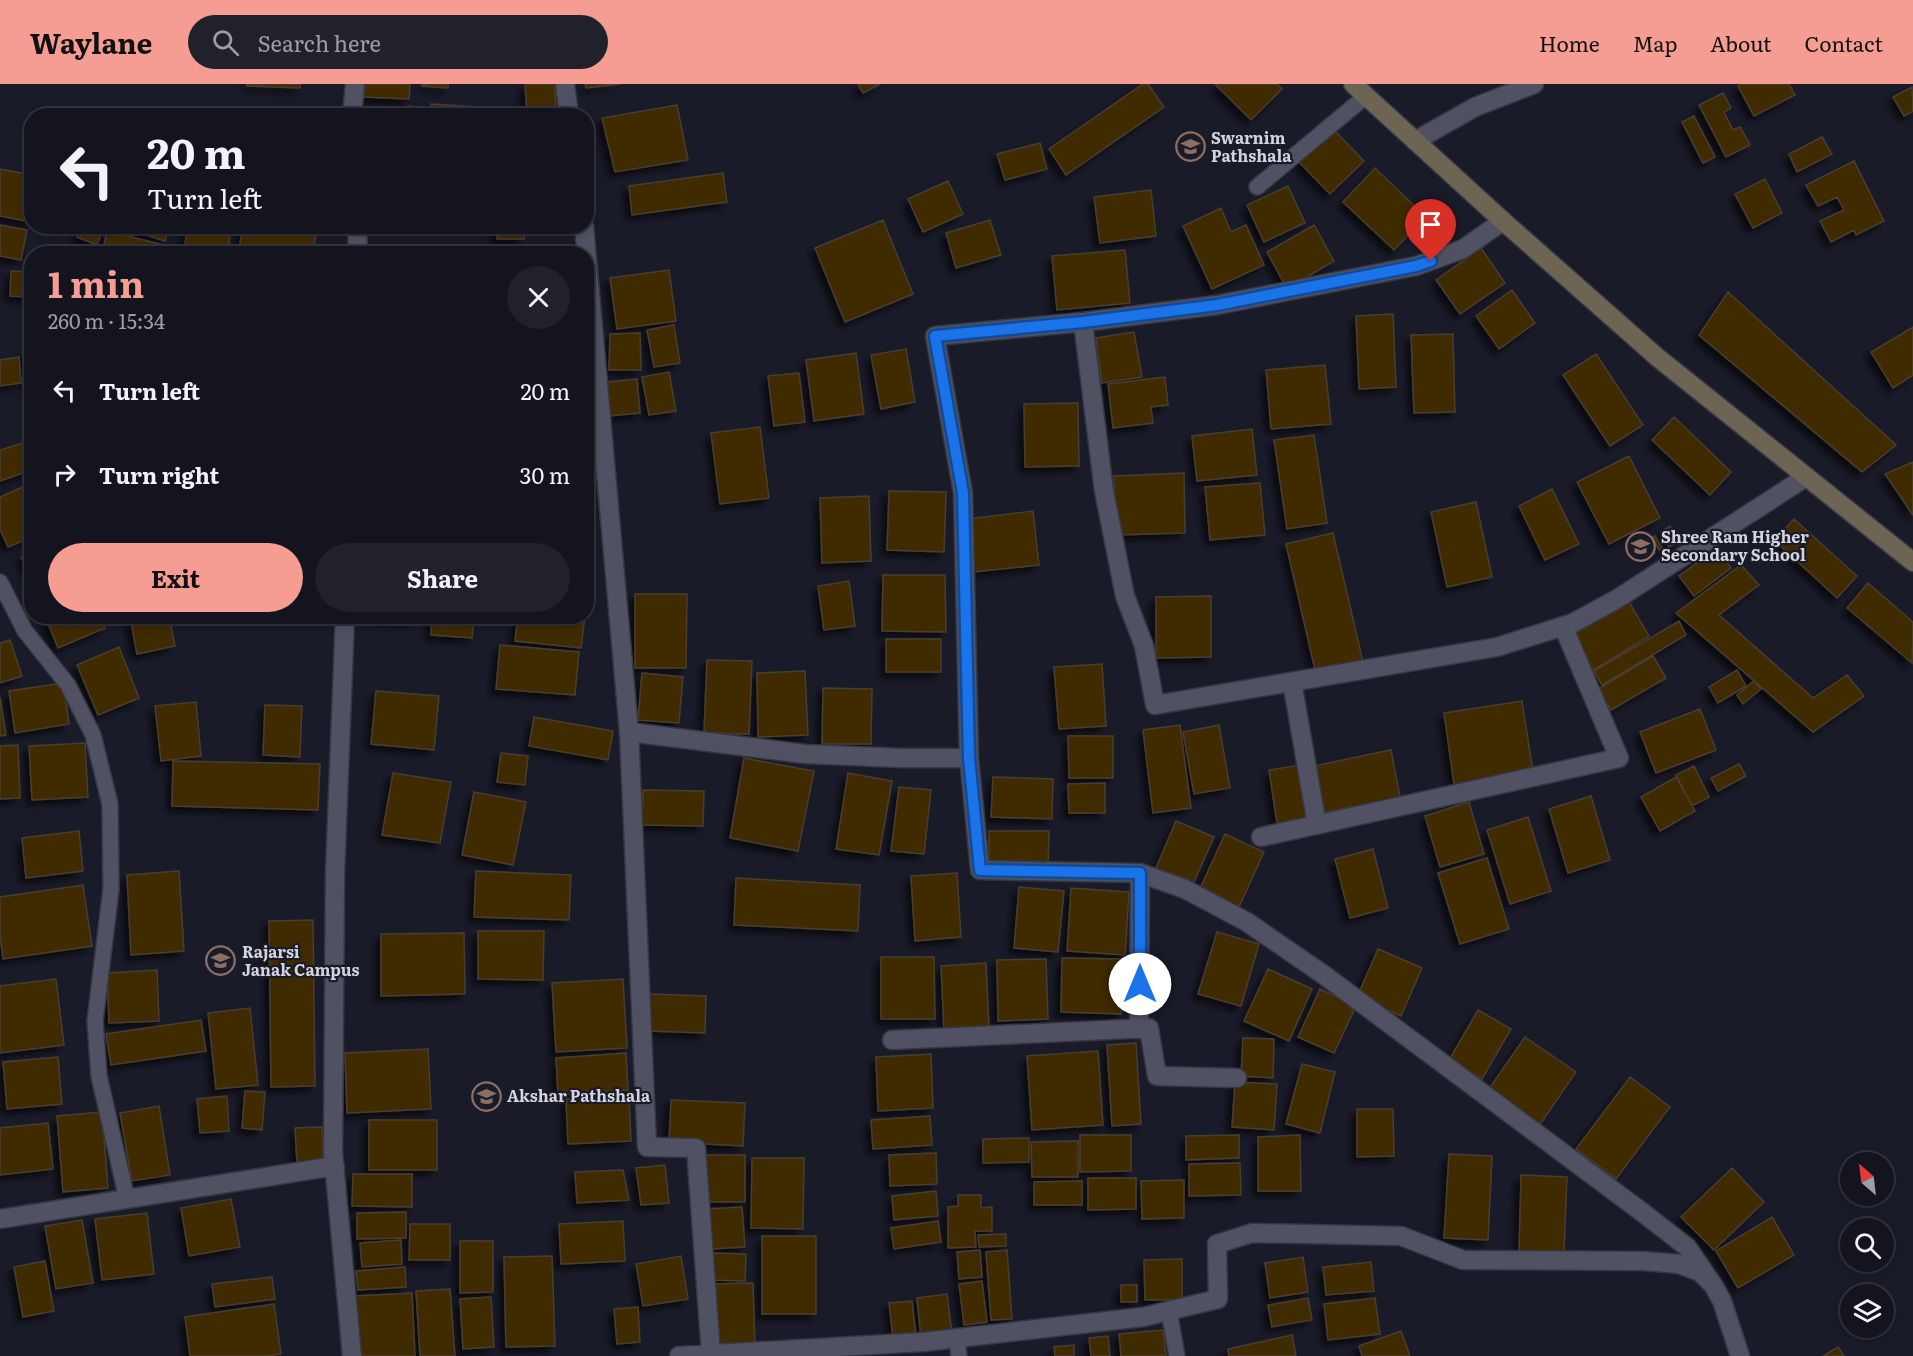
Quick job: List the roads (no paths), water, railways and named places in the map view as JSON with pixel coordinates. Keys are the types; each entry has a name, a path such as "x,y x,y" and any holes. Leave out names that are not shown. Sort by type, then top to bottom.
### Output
{"main road":[{"path":"1360,90 1503,221 1657,357 1913,562"}],"street":[{"path":"353,108 355,84"},
{"path":"565,84 568,108"},
{"path":"1415,141 1475,107 1534,84"},
{"path":"1503,221 1463,249 1416,266 1217,305 1083,322 935,336 963,493 969,758 980,870 1140,873 1185,890 1247,922 1324,975 1687,1247 1722,1301 1740,1356"},
{"path":"1083,322 1104,491 1125,596 1144,646 1155,705 1497,647 1573,623 1617,599 1806,477"},
{"path":"594,338 629,732 647,1147 696,1148 721,1355"},
{"path":"345,624 335,873 333,1152 352,1356"},
{"path":"1261,837 1619,758 1563,626"},
{"path":"1292,682 1317,825"},
{"path":"629,732 805,754 969,758"},
{"path":"1139,1029 1140,873"},
{"path":"892,1040 1149,1028 1157,1076 1237,1078"},
{"path":"0,1219 334,1166"},
{"path":"679,1356 923,1342 958,1347 1143,1317 1218,1299 1217,1244 1252,1233 1401,1236 1463,1260 1644,1261 1679,1264 1700,1272 1713,1285"}],"lane":[{"path":"1257,187 1360,90"},
{"path":"0,582 25,631 68,685 93,735 110,804 111,889 95,1021 99,1076 127,1199"},
{"path":"1169,1311 1177,1356"}],"place":[{"name":"Swarnim Pathshala","path":"1190,147"},
{"name":"Shree Ram Higher Secondary School","path":"1640,546"},
{"name":"Rajarsi Janak Campus","path":"221,961"},
{"name":"Akshar Pathshala","path":"486,1096"}]}
